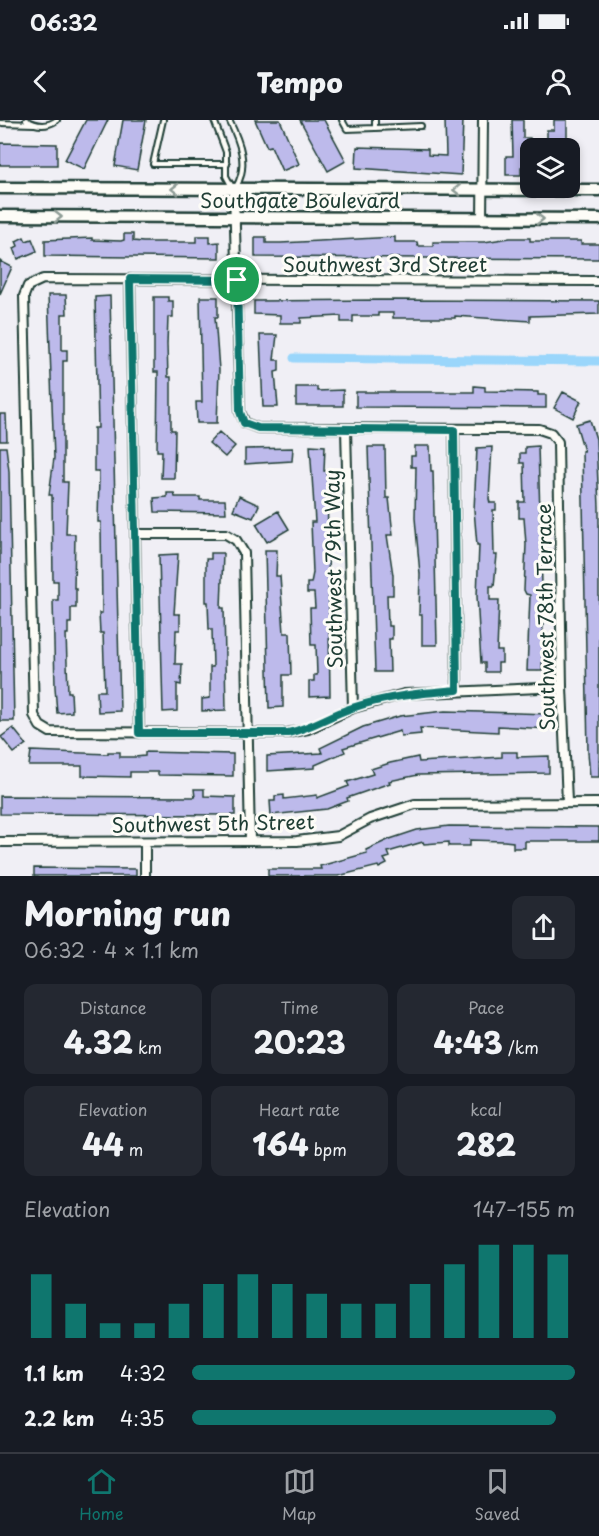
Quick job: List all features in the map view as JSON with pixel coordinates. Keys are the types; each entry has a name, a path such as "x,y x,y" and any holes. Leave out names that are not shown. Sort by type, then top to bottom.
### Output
{"main road":[{"name":"Southgate Boulevard","path":"0,188 599,190"},
{"name":"Southgate Boulevard","path":"0,216 235,219 599,219"}],"street":[{"path":"482,219 483,120"},
{"path":"234,190 240,412 244,423 258,428 454,430 457,690"},
{"name":"Southwest 3rd Street","path":"139,733 50,732 40,726 34,715 24,296 28,286 43,279 599,281"},
{"path":"130,279 137,534 139,733 288,733 308,729 353,708 404,694 562,687"},
{"name":"Southwest 79th Way","path":"346,429 353,708"},
{"name":"Southwest 78th Terrace","path":"454,430 539,429 551,434 558,442 562,687 567,802"},
{"path":"137,534 226,534 236,540 244,553 249,842"},
{"name":"Southwest 5th Street","path":"0,842 297,841 338,836 370,819 415,804 599,803"},
{"path":"145,843 145,876"}],"lane":[{"path":"26,120 34,124"},
{"path":"0,123 50,125 57,120"},
{"path":"163,120 153,164 227,164"},
{"path":"214,120 222,139 227,164 226,176 234,190"},
{"path":"229,120 242,152 243,165 243,174 234,190"},
{"path":"342,120 347,129 421,126"},
{"path":"375,120 375,128"}],"building":[{"path":"86,120 108,120 84,169 65,160"},
{"path":"123,120 146,120 137,170 115,166"},
{"path":"255,120 280,120 299,164 282,171 271,146 267,147"},
{"path":"300,120 324,120 346,161 328,171"},
{"path":"445,120 463,120 461,175 356,168 357,147 428,149 428,155 446,156"},
{"path":"512,120 523,120 523,138 520,138 520,175 506,175 506,156 513,156"},
{"path":"554,120 567,120 567,138 547,138 547,130 554,130"},
{"path":"0,143 57,144 57,165 0,165"},
{"path":"124,234 133,234 133,241 143,242 197,242 197,236 210,236 210,243 219,242 219,258 45,256 45,240 92,238 92,240 121,241 124,240"},
{"path":"24,237 26,241 32,239 37,251 18,259 14,248 18,246 16,241"},
{"path":"255,237 266,237 266,243 281,243 395,237 395,242 417,242 418,246 433,246 433,242 484,242 510,238 530,238 530,241 581,241 581,244 599,244 599,259 255,257"},
{"path":"0,261 12,267 0,294"},
{"path":"48,295 66,295 67,314 62,314 62,350 67,350 67,361 63,361 63,482 68,482 66,534 75,534 76,608 71,608 71,623 68,623 68,634 66,634 68,692 71,692 72,712 57,713 53,600 58,600 58,581 53,581 52,495 49,495 54,458"},
{"path":"110,296 120,711 98,712 97,691 105,691 103,633 100,633 99,613 102,613 101,522 98,522 99,471 94,471 94,428 98,428 95,297"},
{"path":"154,297 168,297 168,301 173,301 173,317 168,317 167,344 168,377 171,377 171,430 175,430 174,478 161,478 162,451 157,451 158,372 154,372"},
{"path":"200,297 218,297 218,317 215,317 219,370 217,423 197,423 196,402 202,402"},
{"path":"254,301 599,301 599,314 530,316 530,321 455,316 455,318 393,318 393,313 378,313 378,316 353,316 353,322 341,322 341,316 301,318 301,323 280,323 280,315 254,314"},
{"path":"260,335 277,335 274,360 279,360 279,371 275,372 278,407 263,407"},
{"path":"474,386 485,387 485,391 538,392 538,395 546,395 546,408 356,407 356,392 474,392"},
{"path":"296,387 317,387 317,391 343,390 343,406 296,406"},
{"path":"563,392 581,401 573,418 554,408"},
{"path":"0,414 6,414 7,441 0,441"},
{"path":"590,420 596,439 599,507 599,777 590,777 588,752 582,451 584,451 576,424"},
{"path":"219,432 235,446 225,457 209,443"},
{"path":"310,445 325,446 324,471 327,471 330,696 309,697 309,681 314,681 314,675 317,675 316,645 311,645 310,608 315,608 314,593 307,593 307,583 311,583 313,573 311,522 315,522"},
{"path":"415,446 430,446 431,471 433,471 437,645 422,645 422,615 419,615 420,574 415,518 416,467 411,467 411,456 415,456"},
{"path":"538,446 543,620 542,671 527,671 530,595 524,590 526,544 524,518 519,518 519,502 525,502 524,463 520,463 520,453 525,453 525,447"},
{"path":"0,447 6,447 9,471 14,721 0,721"},
{"path":"368,447 385,447 386,498 389,498 393,535 387,535 393,575 393,595 387,595 388,626 392,626 392,639 389,639 390,672 375,672"},
{"path":"492,447 489,499 490,503 496,503 496,510 493,510 494,555 497,555 494,586 490,586 490,600 499,600 497,651 502,651 502,663 498,663 498,672 485,672 485,663 481,663 477,596 479,545 477,545 474,510 477,448"},
{"path":"293,448 292,461 245,464 245,449"},
{"path":"167,493 174,493 175,497 225,500 226,513 155,512 154,498 167,497"},
{"path":"239,496 259,505 253,518 233,510"},
{"path":"278,511 289,529 267,542 256,524"},
{"path":"265,550 277,550 276,576 280,576 284,633 290,633 291,675 283,675 283,707 269,708"},
{"path":"211,553 223,553 221,608 224,608 226,710 202,711 202,699 210,698 210,667 213,667 212,629 209,629 208,602 206,602 206,559 211,559"},
{"path":"178,554 174,614 180,614 180,630 176,630 175,664 182,664 181,685 177,684 177,711 163,712 159,555"},
{"path":"445,711 549,714 549,729 498,726 498,732 420,728 421,734 401,736 400,731 343,748 345,752 315,765 315,768 267,771 267,756 322,753 320,748 363,727 400,716"},
{"path":"13,728 26,744 14,753 1,737"},
{"path":"31,751 108,754 108,752 120,752 120,757 145,756 145,752 233,754 233,776 158,775 158,772 130,772 130,777 82,776 82,766 29,766"},
{"path":"502,752 517,752 517,757 549,756 549,773 418,775 389,781 390,783 347,798 348,801 327,809 271,815 270,801 275,801 275,796 284,795 284,799 317,795 317,798 349,786 347,782 373,774 371,769 390,763 418,757 419,762 502,757"},
{"path":"194,789 204,789 204,796 235,797 235,815 0,814 0,796 195,797"},
{"path":"449,826 599,827 599,841 525,841 525,848 513,848 513,842 504,841 470,840 470,846 449,846 449,842 424,844 423,842 388,852 390,857 384,859 387,864 379,868 378,866 338,876 268,876 268,869 321,869 320,866 367,853 366,850 390,839 417,830"},
{"path":"34,868 136,869 136,876 34,876"}],"waterway":[{"path":"294,358 599,361"}],"route":[{"path":"130,279 237,280 240,412 244,423 258,428 454,430 457,690 404,694 353,708 308,729 288,733 139,733 137,534 130,279"}]}
